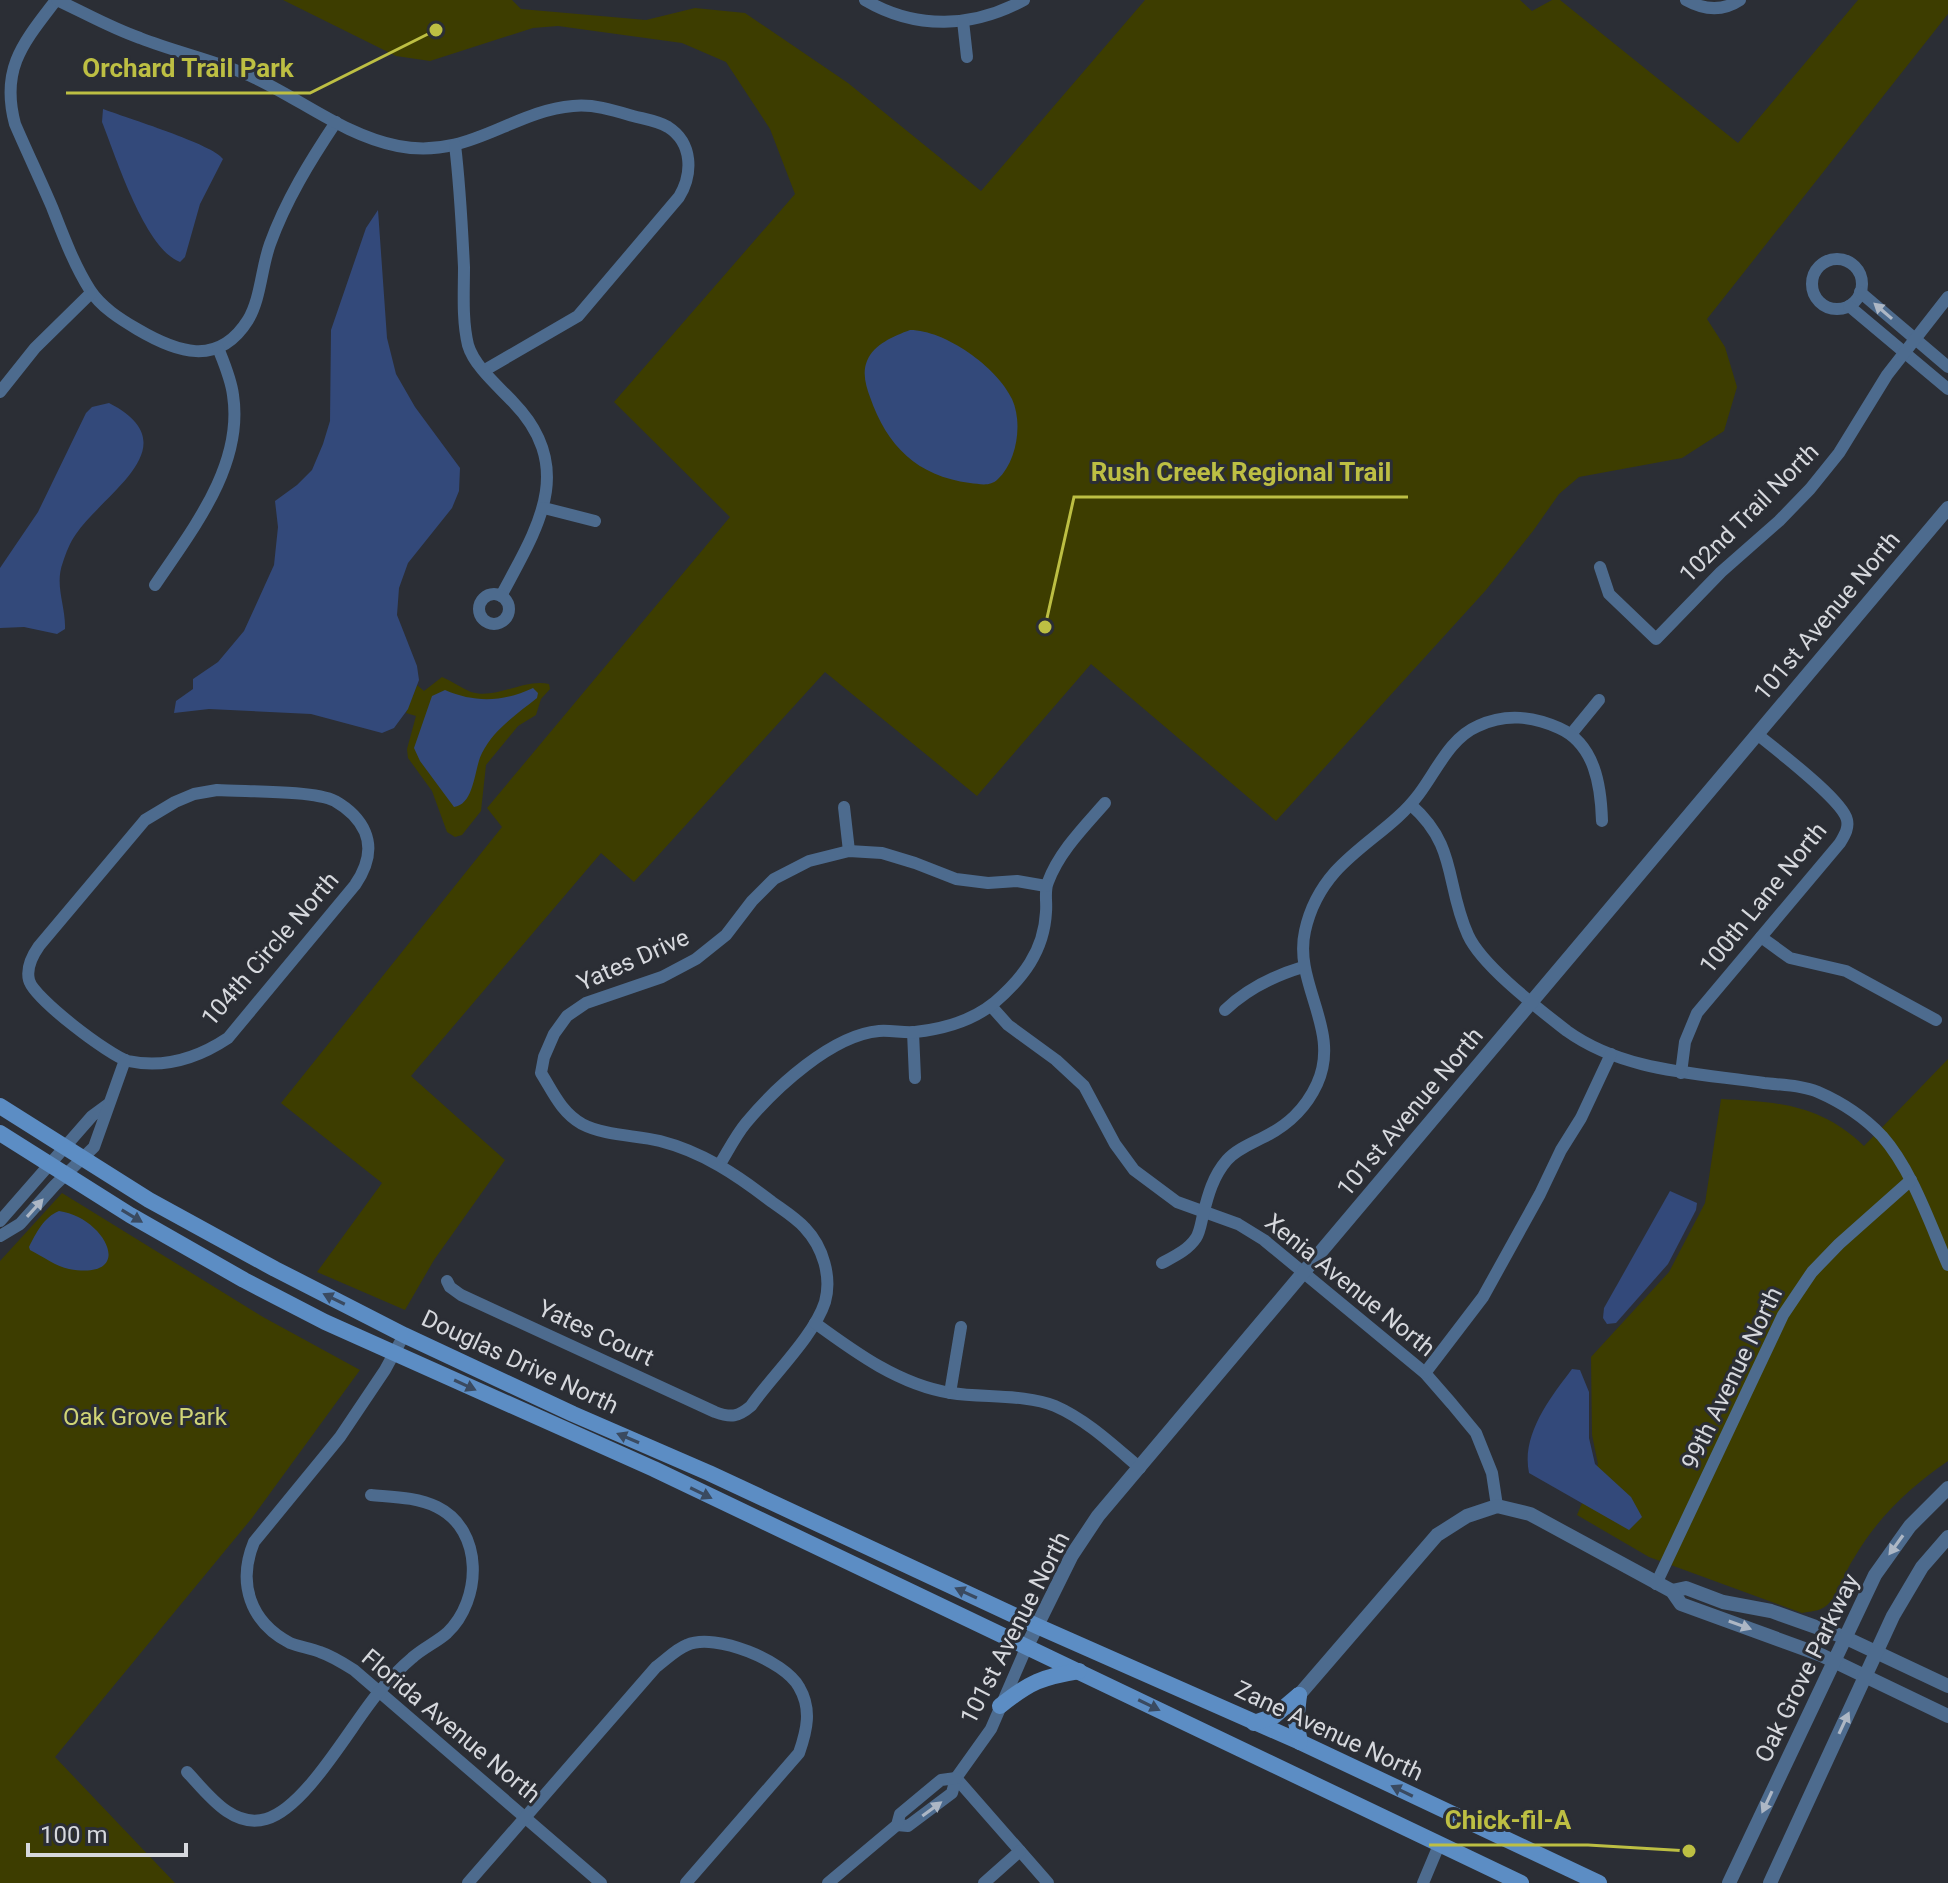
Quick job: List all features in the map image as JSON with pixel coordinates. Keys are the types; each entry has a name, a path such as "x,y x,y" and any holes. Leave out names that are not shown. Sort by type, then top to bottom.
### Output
{"main road":[{"name":"Douglas Drive North","path":"0,1106 149,1200 404,1335 1037,1626"},
{"name":"Douglas Drive North","path":"0,1133 65,1175 244,1280 325,1322 629,1458 1027,1646"},
{"name":"Zane Avenue North","path":"1037,1626 1300,1742 1599,1883"},
{"path":"1027,1646 1521,1883"},
{"path":"1000,1706 1041,1678 1079,1671"},
{"path":"1254,1723 1274,1716 1299,1695"},
{"path":"1299,1695 1296,1722 1300,1742"}],"street":[{"path":"336,122 308,164 281,215 248,320 235,336 218,348 198,352 170,347 120,319 91,293 6,113 11,74 18,52 56,0 140,38 239,71 369,138 402,147 421,149 455,145 550,110 584,106 607,108 669,128 681,141 689,158 688,178 679,197 587,307 569,322 485,370"},
{"path":"865,0 917,20 948,23 1005,10 1024,0"},
{"path":"1686,0 1711,9 1726,7 1740,0"},
{"path":"963,21 967,57"},
{"path":"455,145 462,217 466,334 471,353 519,408 536,433 545,458 544,508 501,596"},
{"path":"1844,260 1859,273 1862,282 1860,292 1849,306 1830,308 1815,296 1813,277 1825,262 1844,260"},
{"path":"1860,292 1948,367"},
{"path":"0,392 35,348 91,293"},
{"name":"102nd Trail North","path":"1600,567 1609,594 1656,639 1706,598 1721,572 1810,489 1839,453 1887,375 1948,297"},
{"path":"1849,306 1948,389"},
{"path":"155,585 211,497 229,446 234,419 233,396 218,348"},
{"path":"544,508 595,521"},
{"name":"101st Avenue North","path":"828,1883 897,1825 908,1826 952,1793 956,1778 977,1752 1072,1555 1098,1516 1948,508"},
{"path":"1572,733 1599,700"},
{"path":"1484,708 1489,722"},
{"path":"1162,1263 1186,1249 1198,1236 1215,1175 1230,1157 1288,1123 1303,1108 1318,1082 1325,1054 1322,1025 1303,967 1304,932 1315,899 1336,871 1411,805 1453,745 1466,733 1505,716 1538,719 1572,733 1590,756 1601,789 1602,821"},
{"name":"100th Lane North","path":"1681,1073 1691,1022 1840,843 1848,822 1842,810 1804,773 1757,734"},
{"name":"104th Circle North","path":"217,790 313,796 333,800 351,811 367,837 368,858 362,875 228,1038 206,1053 172,1062 158,1064 125,1060 44,1002 31,987 28,977 29,964 39,946 134,830 175,802 194,794 217,790"},
{"path":"720,1164 745,1124 775,1093 808,1064 844,1043 876,1031 913,1032 965,1021 991,1006 1031,965 1042,938 1046,886 1061,857 1105,803"},
{"path":"1411,805 1426,818 1446,853 1468,936 1486,962 1569,1032 1611,1054 1681,1073 1815,1090 1851,1109 1883,1137 1911,1180 1948,1265"},
{"path":"844,807 849,851"},
{"name":"Yates Drive","path":"734,1417 751,1406 815,1323 825,1301 828,1283 825,1264 816,1243 805,1228 720,1164 659,1141 597,1130 573,1118 561,1107 541,1073 554,1034 567,1016 586,1003 683,968 708,952 774,879 809,861 849,851 882,853 956,879 988,883 1017,881 1046,886"},
{"path":"1761,937 1790,958 1846,971 1936,1020"},
{"path":"1225,1010 1239,997 1277,975 1303,967"},
{"name":"Xenia Avenue North","path":"991,1006 1008,1025 1056,1060 1084,1086 1115,1144 1134,1170 1177,1202 1238,1224 1304,1272 1425,1373 1476,1433 1492,1473 1497,1506"},
{"path":"913,1032 915,1078"},
{"path":"1425,1373 1476,1309 1581,1118 1611,1054"},
{"path":"0,1236 20,1224 94,1147 125,1060"},
{"path":"0,1221 92,1116 107,1105"},
{"name":"99th Avenue North","path":"1656,1584 1783,1315 1821,1263 1911,1180"},
{"name":"Yates Court","path":"447,1281 461,1295 715,1412 734,1417"},
{"path":"815,1323 853,1351 910,1382 950,1393 1054,1405 1094,1429 1140,1468"},
{"path":"950,1393 961,1327"},
{"path":"394,1352 404,1335"},
{"name":"Florida Avenue North","path":"394,1352 340,1437 254,1542 247,1559 246,1578 252,1607 260,1621 272,1632 301,1647 336,1659 354,1670 601,1883"},
{"name":"Oak Grove Parkway","path":"1729,1883 1875,1575 1910,1526 1948,1488"},
{"path":"187,1772 224,1810 238,1818 266,1820 282,1813 334,1756 379,1692 412,1658 447,1633 461,1615 473,1573 472,1552 464,1532 454,1519 438,1507 418,1500 371,1495"},
{"path":"1299,1695 1437,1535 1467,1516 1497,1506 1530,1514 1672,1591 1681,1604 1833,1661 1948,1716"},
{"path":"1770,1883 1907,1591 1922,1567 1948,1537"},
{"path":"1672,1591 1686,1588 1723,1602 1771,1611 1844,1637 1948,1686"},
{"path":"468,1883 656,1667 688,1644 734,1646 782,1668 799,1685 807,1708 806,1731 799,1753 686,1883"},
{"path":"956,1778 1048,1883"},
{"path":"1423,1883 1439,1845"},
{"path":"984,1883 1020,1851"}],"green space":[{"path":"283,0 512,0 521,9 646,20 695,8 745,13 848,83 981,191 1145,0 1520,0 1532,11 1552,0 1560,0 1738,143 1858,0 1948,0 1948,14 1707,319 1725,347 1737,387 1724,431 1682,458 1579,477 1559,494 1486,590 1276,821 1091,664 977,796 825,672 634,882 601,853 411,1076 505,1160 434,1260 405,1310 317,1272 382,1183 281,1103 502,827 487,808 730,517 614,402 795,194 770,129 726,62 682,43 558,26 533,28 430,61 396,56"},
{"path":"442,677 481,694 540,683 549,684 550,689 541,699 536,715 518,726 486,765 481,811 462,835 455,837 447,832 432,791 408,758 407,749 416,716 406,713 417,685 424,691"},
{"path":"1948,1059 1948,1461 1907,1493 1884,1516 1863,1543 1827,1605 1802,1613 1649,1557 1577,1515 1598,1464 1592,1435 1591,1357 1669,1272 1705,1203 1721,1099 1780,1104 1814,1113 1848,1132 1864,1146"},
{"name":"Oak Grove Park","path":"62,1193 263,1317 360,1370 252,1518 55,1757 175,1883 0,1883 0,1261"}],"water":[{"path":"103,109 204,146 223,159 200,204 185,257 180,262 167,254 155,240 133,200 102,122"},
{"path":"378,210 387,338 396,374 415,407 460,468 459,491 452,508 408,563 399,588 397,615 417,666 419,680 408,709 394,728 382,733 311,714 209,709 174,713 176,701 193,689 193,679 218,662 244,631 274,565 278,527 275,501 312,470 323,444 330,421 331,330 366,228"},
{"path":"910,330 939,336 968,352 995,375 1012,399 1017,419 1014,452 1005,471 995,482 970,483 934,474 906,456 885,430 867,388 866,366 879,345"},
{"path":"109,403 132,419 143,435 142,452 121,485 89,518 68,548 60,579 65,629 57,634 24,627 0,628 0,568 38,512 86,413 92,407"},
{"path":"533,688 538,693 537,698 506,722 493,737 479,760 470,793 454,807 414,748 432,696 445,690 467,697 489,699 511,696"},
{"path":"1670,1191 1697,1203 1696,1210 1668,1264 1616,1323 1607,1324 1603,1318 1604,1308"},
{"path":"59,1211 90,1224 101,1235 108,1258 103,1266 90,1270 69,1269 30,1250 41,1226"},
{"path":"1572,1369 1580,1370 1589,1392 1589,1438 1595,1464 1631,1497 1642,1517 1629,1530 1529,1473 1529,1445 1533,1431"}],"place":[{"name":"Orchard Trail Park","path":"436,30"},
{"name":"Rush Creek Regional Trail","path":"1045,627"},
{"name":"Chick-fil-A","path":"1689,1851"}]}
